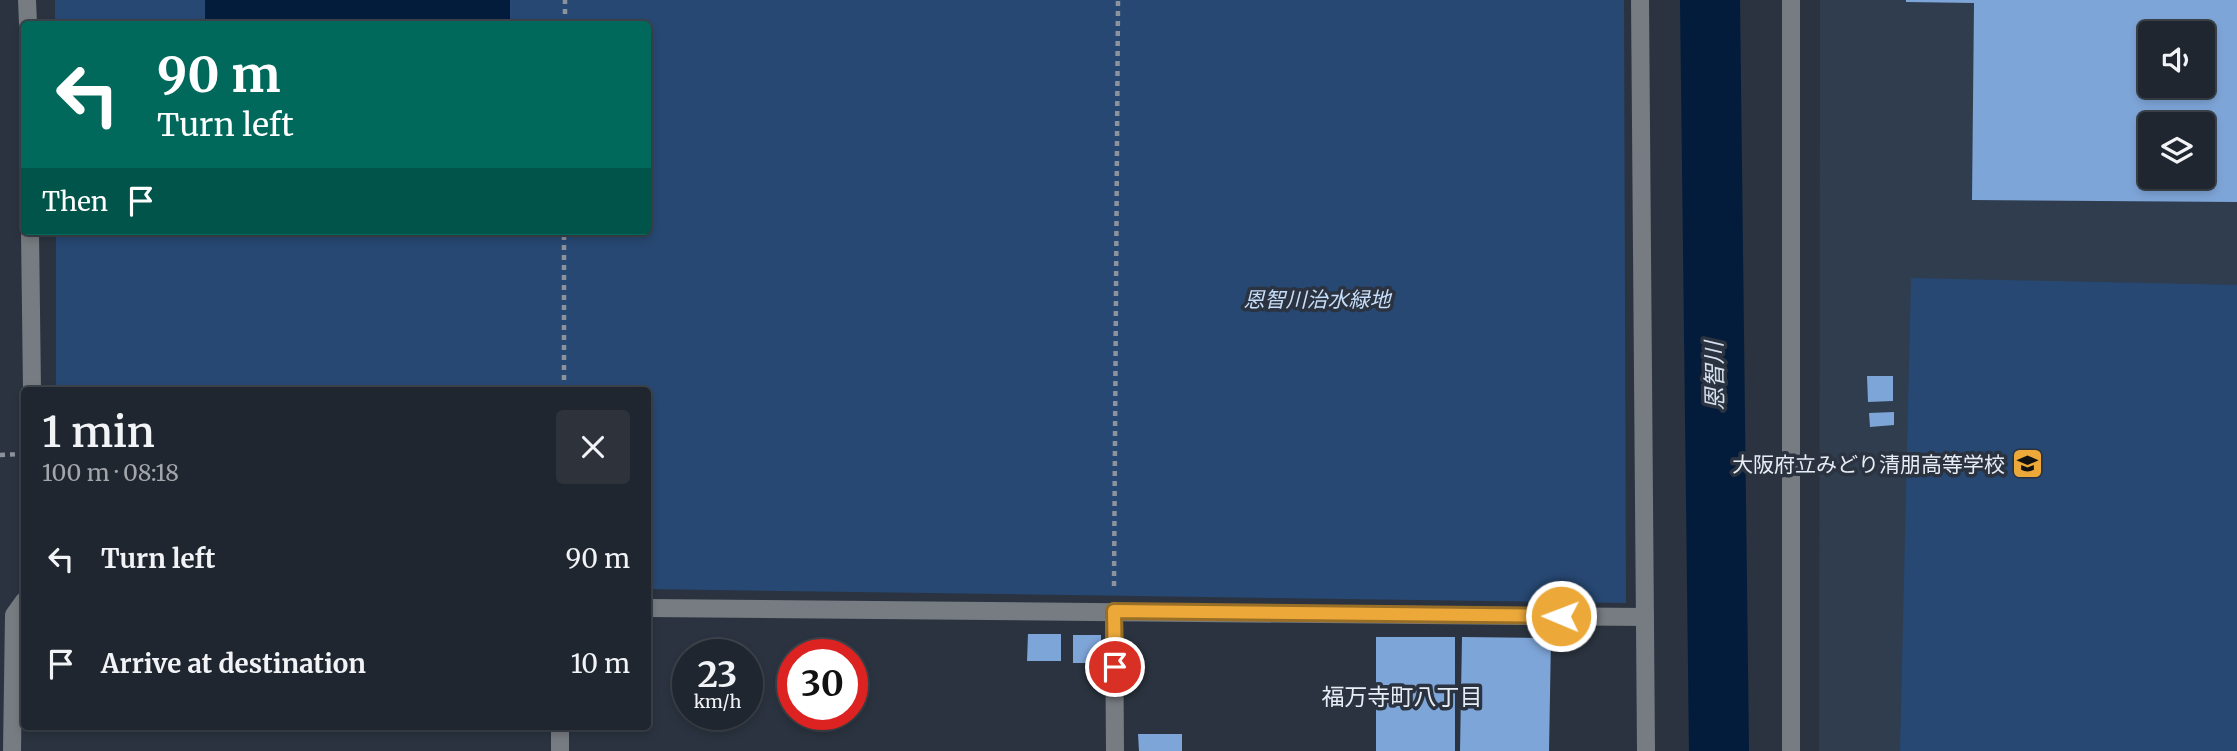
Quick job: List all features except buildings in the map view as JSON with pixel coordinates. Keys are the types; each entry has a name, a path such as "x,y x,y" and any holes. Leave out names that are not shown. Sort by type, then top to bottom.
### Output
{"street":[{"path":"27,0 28,21"},
{"path":"1640,0 1646,751"},
{"path":"1790,751 1791,0"},
{"path":"30,235 32,387"},
{"path":"12,751 14,615 21,605"},
{"path":"651,608 1645,617"},
{"path":"1114,611 1115,751"},
{"path":"560,730 560,751"}],"path":[{"path":"565,0 565,21"},
{"path":"1114,611 1118,0"},
{"path":"564,235 564,387"},
{"path":"0,455 21,454"}],"shaded area":[{"path":"205,0 510,0 510,21 205,21"},
{"name":"大阪府立みどり清朋高等学校","path":"1820,0 2237,0 2237,751 1819,751"},
{"path":"208,235 284,235 208,236"}],"green space":[{"name":"恩智川治水緑地","path":"55,0 1624,0 1626,603 651,589 651,387 56,387 56,235 651,235 651,21 55,21"},
{"path":"1911,278 2237,285 2237,751 1900,751"}],"waterway":[{"name":"恩智川","path":"1710,0 1719,751"}],"place":[{"name":"大阪府立みどり清朋高等学校","path":"2028,464"}],"district":[{"name":"福万寺町八丁目","path":"1402,696"}],"route":[{"path":"1115,667 1114,611 1561,616"}]}
